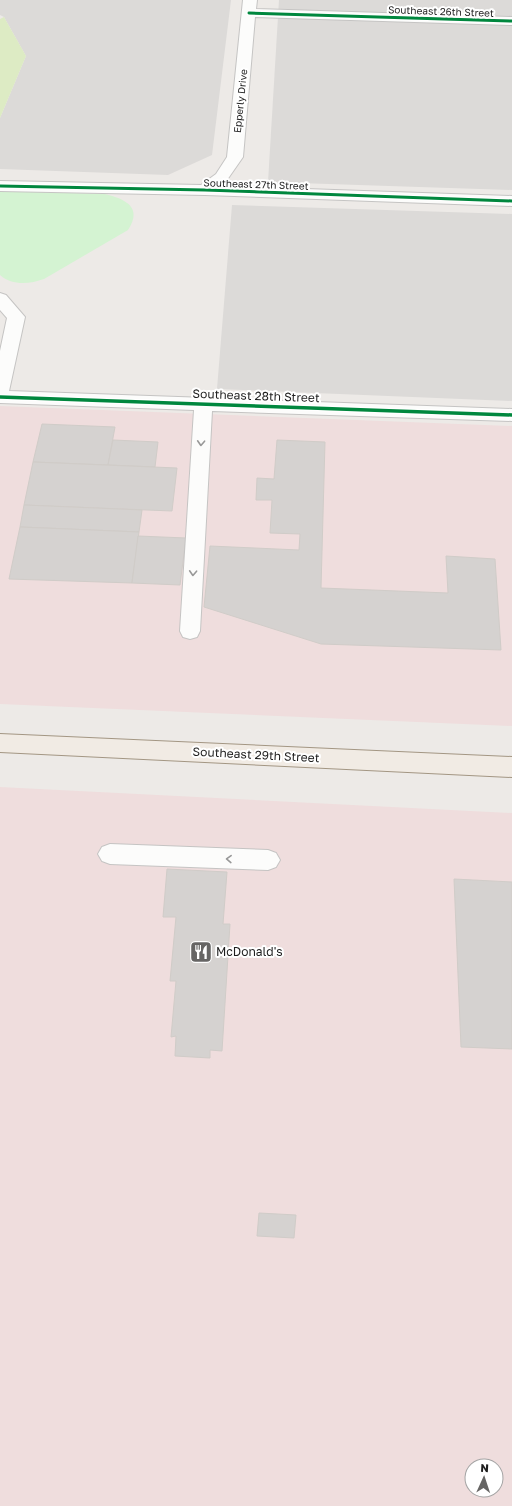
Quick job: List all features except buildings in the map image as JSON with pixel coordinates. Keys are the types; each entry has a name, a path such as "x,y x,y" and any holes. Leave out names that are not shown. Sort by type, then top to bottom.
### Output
{"main road":[{"name":"Southeast 29th Street","path":"0,743 512,767"}],"street":[{"name":"Southeast 26th Street","path":"250,7 512,21"},
{"name":"Epperly Drive","path":"205,190 222,177 235,157 250,7"},
{"name":"Southeast 27th Street","path":"0,186 205,190 512,201"},
{"path":"0,299 16,317 0,392"},
{"name":"Southeast 28th Street","path":"0,397 512,415"},
{"path":"190,631 203,404"},
{"path":"110,854 268,860"}],"shaded area":[{"path":"0,0 231,0 212,155 168,175 0,169 0,118 26,56 4,17 0,15"},
{"path":"279,0 512,0 512,190 268,182"},
{"path":"232,205 512,214 512,401 217,389"},
{"path":"0,406 512,426 512,726 0,704"},
{"path":"0,787 512,813 512,1506 0,1506"}],"green space":[{"path":"4,17 26,56 0,118 0,19"},
{"path":"0,191 105,194 119,198 130,205 134,215 128,230 44,279 21,283 10,281 0,275"}],"cycle path":[{"path":"249,13 512,21"},
{"path":"0,186 205,190 512,201"},
{"path":"0,397 512,415"}],"place":[{"name":"McDonald's","path":"201,952"}]}
